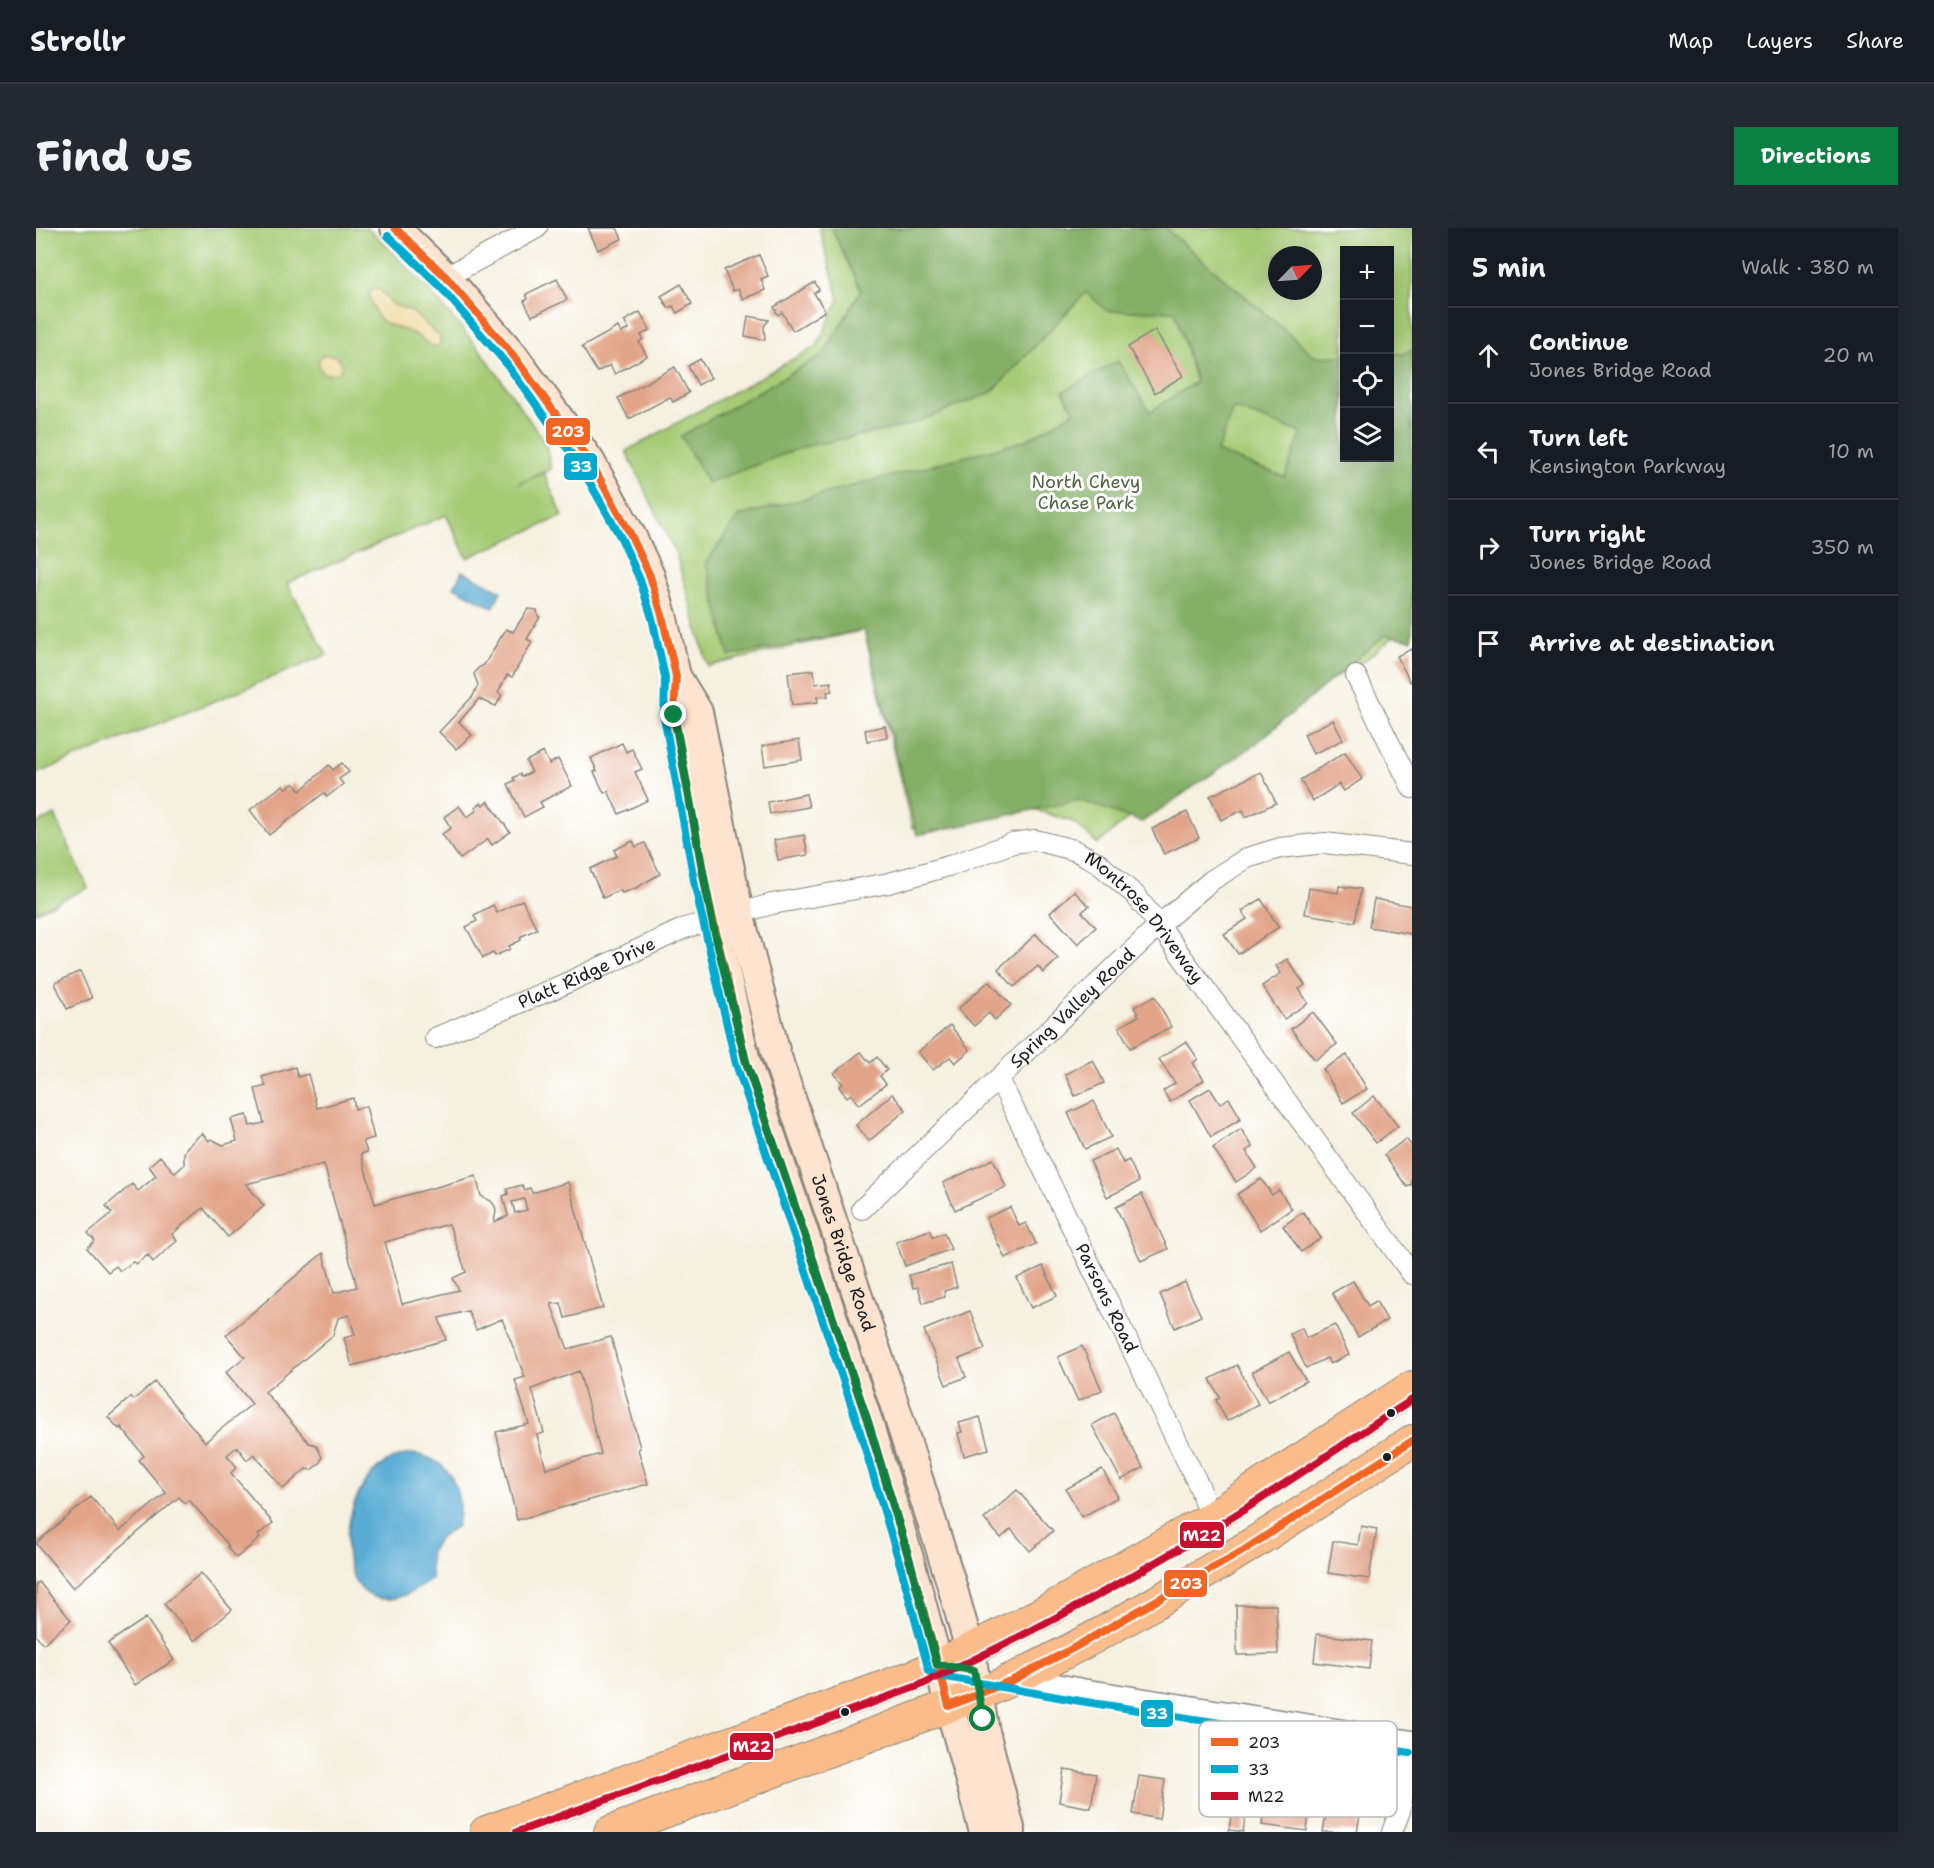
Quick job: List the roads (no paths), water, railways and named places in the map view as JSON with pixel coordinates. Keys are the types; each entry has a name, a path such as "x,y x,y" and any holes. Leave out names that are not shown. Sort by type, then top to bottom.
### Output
{"main road":[{"name":"Jones Bridge Road","path":"395,228 446,277 513,355 590,462 631,535 650,576 662,615 676,676 674,715 712,921 746,1062 868,1422 911,1565 984,1832"},
{"name":"Jones Bridge Road","path":"676,676 698,712 739,913 776,1054 897,1412 974,1672 985,1732 1011,1832"},
{"path":"610,1832 949,1706 974,1672 1052,1608 1209,1519 1412,1387"},
{"path":"486,1832 903,1680 937,1665 1015,1679 1241,1552 1412,1441"}],"street":[{"path":"446,277 537,228"},
{"path":"1356,676 1412,788"},
{"name":"Montrose Driveway","path":"739,913 772,904 889,883 952,865 1013,843 1035,840 1074,850 1097,862 1135,895 1159,925 1412,1274"},
{"name":"Spring Valley Road","path":"862,1209 1159,925 1212,880 1247,858 1280,848 1325,843 1412,854"},
{"name":"Platt Ridge Drive","path":"435,1038 560,986 685,928 739,913"},
{"name":"Parsons Road","path":"999,1079 1200,1488 1209,1519"},
{"path":"1015,1679 1082,1692 1270,1721"},
{"path":"1397,1741 1412,1743"},
{"path":"1392,1832 1400,1811 1412,1748"}],"water":[{"path":"462,571 501,591 493,608 454,587"},
{"path":"413,1454 437,1463 452,1479 459,1501 457,1526 433,1547 430,1561 432,1579 396,1598 370,1595 354,1578 347,1550 350,1518 362,1488 383,1464"}],"park label":[{"name":"North Chevy Chase Park","path":"1086,492"}]}
